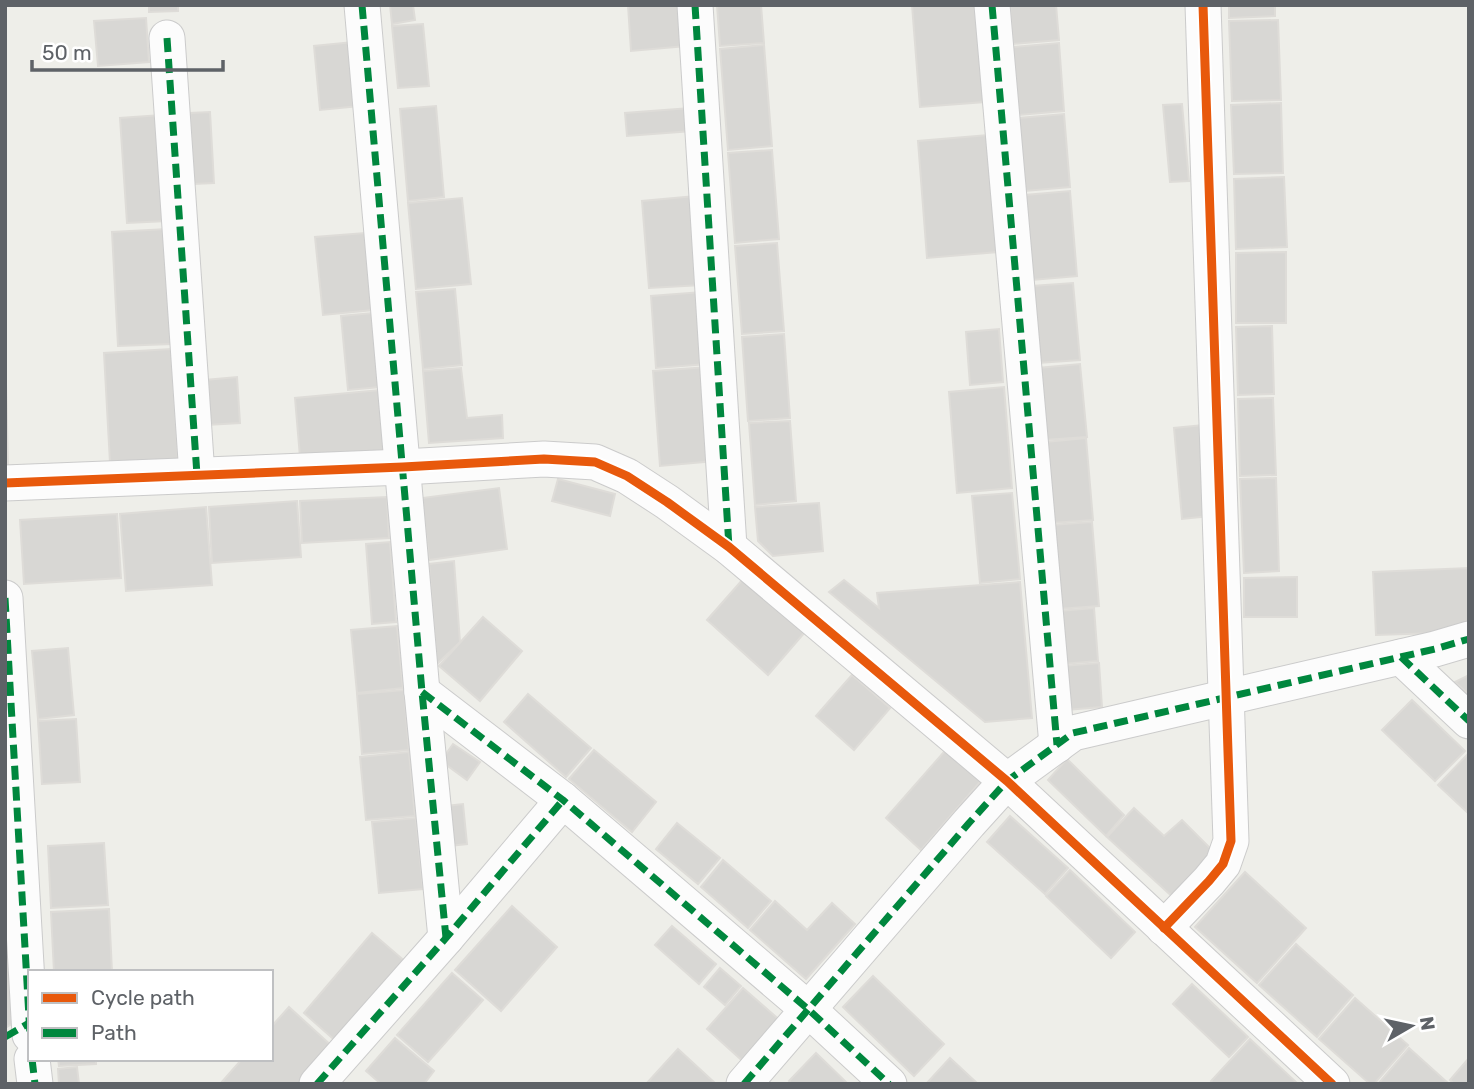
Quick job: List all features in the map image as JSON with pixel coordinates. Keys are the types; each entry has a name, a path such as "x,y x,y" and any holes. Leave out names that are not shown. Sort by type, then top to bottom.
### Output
{"street":[{"path":"362,5 446,938"},
{"path":"695,5 729,547"},
{"path":"992,5 1057,745"},
{"path":"1164,928 1223,864 1231,841 1203,5"},
{"path":"167,38 197,475"},
{"path":"5,483 544,459 595,462 627,476 729,547 1007,781 1332,1084"},
{"path":"5,598 21,1032"},
{"path":"744,1084 1007,781 1073,733 1469,639"},
{"path":"1401,657 1469,721"},
{"path":"422,692 563,800 809,1010 889,1084"},
{"path":"317,1084 563,800"},
{"path":"32,1061 35,1084"}],"building":[{"path":"149,5 178,5 178,11 149,12"},
{"path":"390,5 413,5 415,20 392,24"},
{"path":"628,5 683,5 686,46 631,51"},
{"path":"717,5 761,5 764,43 720,46"},
{"path":"912,5 978,5 985,102 920,107"},
{"path":"1010,5 1056,5 1059,40 1013,44"},
{"path":"1229,5 1275,5 1275,16 1229,18"},
{"path":"146,18 149,62 98,66 94,21"},
{"path":"1278,20 1281,100 1232,101 1229,21"},
{"path":"423,24 429,86 398,88 392,26"},
{"path":"353,42 359,106 320,110 314,46"},
{"path":"1059,43 1064,111 1019,115 1013,47"},
{"path":"764,45 772,146 728,150 720,49"},
{"path":"1281,103 1283,173 1234,174 1231,105"},
{"path":"1182,104 1189,181 1170,182 1163,105"},
{"path":"436,106 444,197 408,201 400,109"},
{"path":"690,108 692,131 627,136 625,113"},
{"path":"210,112 214,183 194,184 190,113"},
{"path":"1064,114 1070,187 1025,191 1019,118"},
{"path":"161,115 167,221 127,223 120,118"},
{"path":"988,135 998,252 927,258 918,141"},
{"path":"772,150 779,239 735,243 728,153"},
{"path":"1284,177 1287,247 1236,249 1234,179"},
{"path":"1070,191 1077,276 1032,280 1025,195"},
{"path":"695,196 702,285 649,288 642,201"},
{"path":"462,198 471,284 416,289 408,203"},
{"path":"167,229 172,344 118,346 112,232"},
{"path":"365,233 373,310 323,315 315,237"},
{"path":"777,243 784,331 742,334 735,246"},
{"path":"1286,252 1286,323 1236,323 1236,253"},
{"path":"1073,283 1080,360 1038,363 1032,286"},
{"path":"455,289 462,365 423,369 416,292"},
{"path":"702,292 708,364 656,368 651,296"},
{"path":"373,313 380,387 348,390 341,316"},
{"path":"1272,326 1274,394 1238,395 1236,327"},
{"path":"999,329 1003,382 970,385 966,332"},
{"path":"784,334 790,418 748,421 742,337"},
{"path":"5,342 8,466 5,466"},
{"path":"171,349 178,459 110,463 104,353"},
{"path":"1080,364 1087,437 1044,440 1038,368"},
{"path":"708,367 715,461 660,466 653,371"},
{"path":"461,368 467,418 502,415 503,438 429,443 423,371"},
{"path":"237,377 240,423 207,425 205,380"},
{"path":"1004,387 1012,488 957,493 949,392"},
{"path":"380,390 385,450 300,457 295,398"},
{"path":"1273,398 1276,475 1240,476 1238,399"},
{"path":"790,421 796,501 755,505 749,423"},
{"path":"1203,425 1210,516 1182,519 1174,428"},
{"path":"1086,438 1093,520 1052,523 1045,442"},
{"path":"1276,478 1279,571 1244,573 1240,479"},
{"path":"558,479 615,494 610,516 552,501"},
{"path":"499,488 507,549 429,560 422,498"},
{"path":"1012,493 1020,579 980,583 972,496"},
{"path":"387,497 389,538 302,543 300,501"},
{"path":"297,501 301,557 212,563 209,507"},
{"path":"819,503 823,551 773,556 758,541 755,507"},
{"path":"206,507 212,585 126,591 120,514"},
{"path":"117,514 121,578 24,584 20,520"},
{"path":"1092,522 1099,606 1058,609 1051,525"},
{"path":"390,542 396,622 372,624 366,544"},
{"path":"454,561 460,642 437,664 429,564"},
{"path":"1469,568 1469,632 1376,635 1373,572"},
{"path":"1297,577 1297,617 1244,617 1244,578"},
{"path":"744,578 805,632 768,675 707,620"},
{"path":"844,580 879,608 877,593 1020,582 1032,718 985,722 829,592"},
{"path":"1094,608 1098,661 1063,664 1058,611"},
{"path":"483,617 522,651 480,701 439,666"},
{"path":"397,626 403,688 357,693 351,630"},
{"path":"68,648 74,715 38,719 32,651"},
{"path":"1099,663 1102,707 1066,710 1062,666"},
{"path":"852,675 890,708 854,750 816,716"},
{"path":"1469,675 1469,695 1455,682"},
{"path":"404,690 409,750 362,754 357,694"},
{"path":"528,694 591,748 566,777 504,722"},
{"path":"1412,700 1465,751 1435,781 1382,730"},
{"path":"76,719 80,782 42,784 38,721"},
{"path":"453,744 480,762 467,780 441,761"},
{"path":"951,744 986,775 921,850 886,818"},
{"path":"594,750 656,802 632,832 569,779"},
{"path":"409,752 415,816 366,820 360,757"},
{"path":"1469,755 1469,814 1438,785"},
{"path":"1067,759 1124,815 1106,836 1048,780"},
{"path":"463,804 467,844 450,846 446,806"},
{"path":"1134,808 1164,836 1182,820 1216,854 1175,899 1107,837"},
{"path":"1010,816 1068,868 1045,894 987,842"},
{"path":"416,818 423,889 379,893 372,822"},
{"path":"677,823 720,858 698,884 656,849"},
{"path":"104,843 108,905 51,908 48,846"},
{"path":"723,860 771,901 748,928 701,887"},
{"path":"1070,870 1135,932 1111,958 1046,896"},
{"path":"1245,872 1306,928 1257,983 1195,927"},
{"path":"775,901 807,930 832,903 855,924 806,979 750,930"},
{"path":"512,906 557,947 501,1011 455,970"},
{"path":"109,909 112,970 54,970 51,912"},
{"path":"672,926 716,964 699,984 655,945"},
{"path":"372,933 407,963 338,1043 304,1013"},
{"path":"1296,944 1353,995 1317,1037 1259,985"},
{"path":"5,955 8,955 12,1024 5,1028"},
{"path":"720,968 741,986 725,1005 704,987"},
{"path":"452,973 483,1000 428,1062 397,1035"},
{"path":"873,976 944,1044 914,1076 843,1007"},
{"path":"1192,984 1248,1037 1229,1057 1173,1004"},
{"path":"743,988 783,1023 746,1064 707,1029"},
{"path":"1355,998 1408,1045 1374,1084 1370,1084 1319,1039"},
{"path":"289,1007 333,1047 300,1084 220,1084 240,1061 273,1061 273,1025"},
{"path":"395,1038 434,1071 424,1084 381,1084 366,1071"},
{"path":"1250,1039 1298,1084 1213,1084 1211,1081"},
{"path":"1409,1048 1449,1084 1378,1084"},
{"path":"678,1049 716,1084 646,1084"},
{"path":"816,1053 848,1084 792,1084 789,1081"},
{"path":"950,1058 978,1084 926,1084"},
{"path":"1469,1058 1469,1084 1454,1084 1450,1080"},
{"path":"58,1061 96,1061 96,1064 59,1066"},
{"path":"77,1067 79,1084 59,1084 58,1069"}],"marked path":[{"path":"362,5 446,938"},
{"path":"695,5 729,547"},
{"path":"992,5 1057,745"},
{"path":"167,38 197,475"},
{"path":"5,598 28,1000"},
{"path":"744,1084 1007,781 1073,733 1469,639"},
{"path":"1401,657 1469,721"},
{"path":"422,692 563,800 809,1010 889,1084"},
{"path":"317,1084 563,800"},
{"path":"5,1037 28,1024"},
{"path":"32,1061 35,1084"}],"cycle path":[{"path":"1164,928 1223,864 1231,841 1203,5"},
{"path":"5,483 544,459 595,462 627,476 729,547 1007,781 1332,1084"}]}
